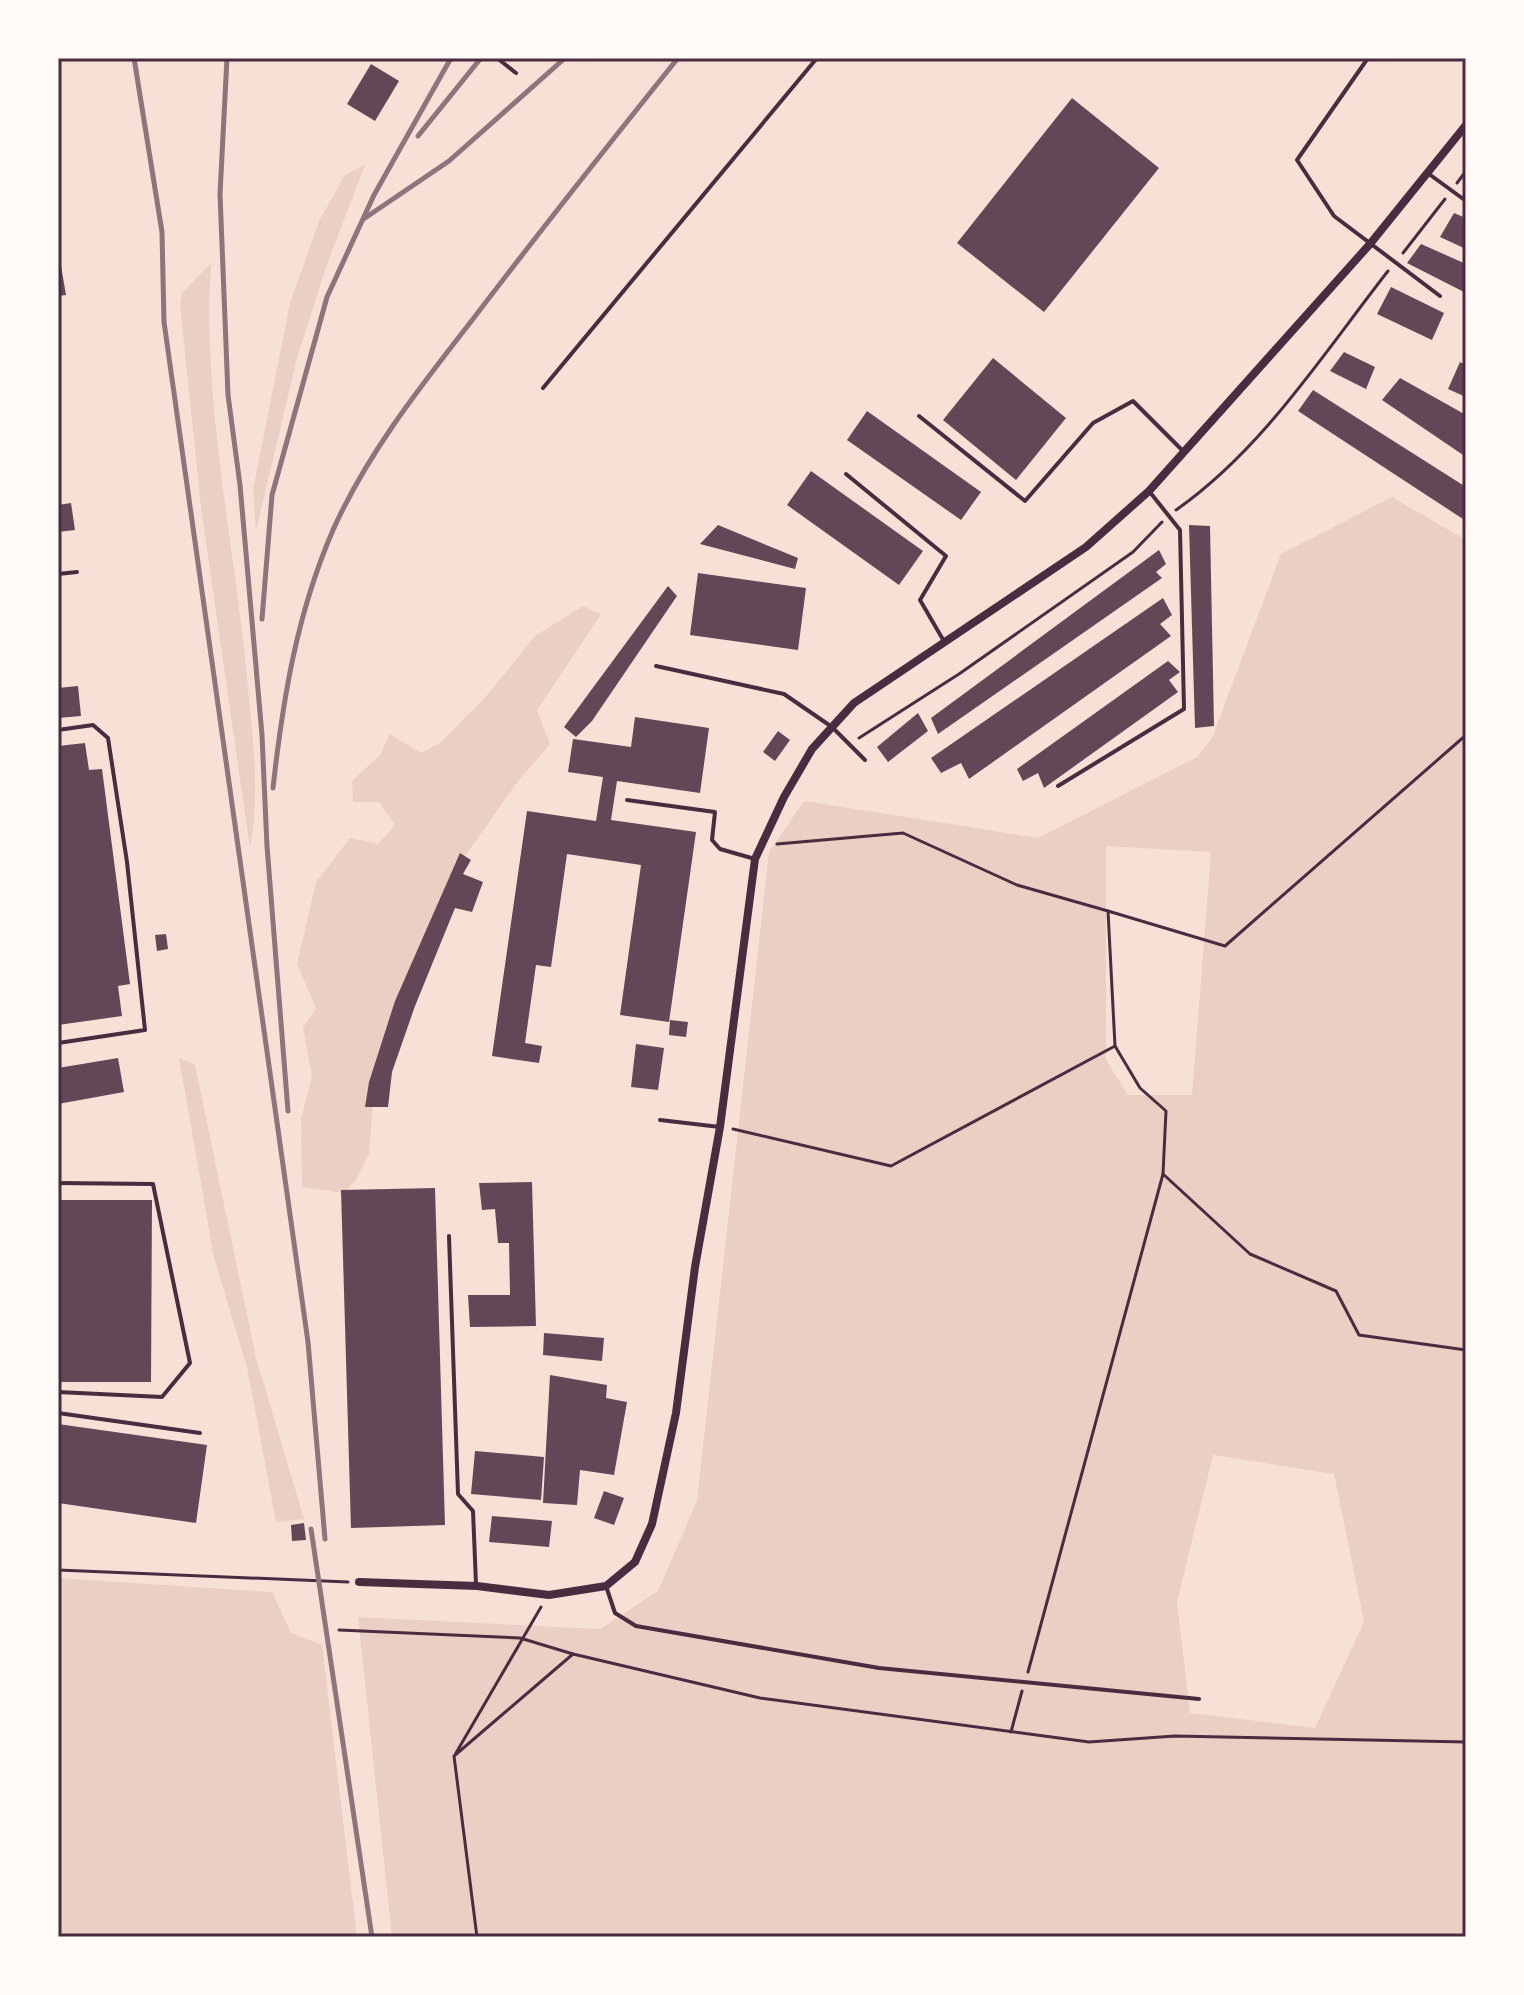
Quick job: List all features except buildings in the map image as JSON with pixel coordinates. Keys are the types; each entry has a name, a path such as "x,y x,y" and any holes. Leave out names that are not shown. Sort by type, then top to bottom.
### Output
{"street":[{"path":"359,1582 477,1586 549,1595 606,1586 635,1562 652,1524 676,1413 695,1267 720,1127 755,859 784,797 812,749 854,703 1086,547 1149,491 1370,244 1466,125"}],"lane":[{"path":"497,58 516,73"},
{"path":"543,388 817,58"},
{"path":"1368,58 1297,160 1334,216 1440,296"},
{"path":"1428,173 1466,201"},
{"path":"919,416 1025,501 1093,423 1133,401 1185,453"},
{"path":"846,474 946,556 920,600 945,643"},
{"path":"1058,786 1184,709 1180,530 1149,491"},
{"path":"58,574 77,572"},
{"path":"656,666 784,694 832,727 865,760"},
{"path":"58,730 93,725 108,738 127,862 145,1030 58,1043"},
{"path":"627,800 715,812 712,840 720,849 755,859"},
{"path":"660,1120 720,1127"},
{"path":"58,1183 153,1184 190,1363 162,1397 58,1392"},
{"path":"449,1236 458,1494 473,1511 477,1586"},
{"path":"58,1413 200,1433"},
{"path":"606,1586 615,1613 636,1626 879,1668 1199,1699"}],"path":[{"path":"849,745 959,674 1133,552 1168,515 1232,464 1271,421 1466,171"},
{"path":"762,845 903,833 1017,885 1225,946 1466,735"},
{"path":"1011,1732 1163,1174 1166,1111 1140,1088 1115,1046 1108,911"},
{"path":"720,1127 891,1166 1115,1046"},
{"path":"1163,1174 1250,1254 1336,1291 1359,1335 1466,1350"},
{"path":"58,1570 359,1582"},
{"path":"477,1937 454,1756 520,1638 549,1595"},
{"path":"339,1630 520,1638 573,1654 760,1698 1089,1742 1175,1736 1466,1742"},
{"path":"454,1756 573,1654"}],"shaded area":[{"path":"365,165 326,267 297,358 256,531 253,490 290,303 320,219 345,175"},
{"path":"211,263 209,315 215,419 241,626 254,762 255,806 250,848 201,507 180,305 182,293"},
{"path":"1392,497 1466,540 1466,1937 392,1937 358,1617 600,1629 658,1591 697,1501 769,852 804,801 1038,838 1197,757 1212,738 1281,554","holes":["1106,846 1211,852 1192,1095 1128,1095 1106,1060","1213,1455 1334,1474 1364,1622 1315,1728 1190,1713 1177,1602"]},
{"path":"583,606 601,614 537,710 550,744 518,781 461,862 374,1089 369,1154 356,1180 343,1193 302,1187 301,1119 312,1077 303,1028 316,1008 297,964 316,882 350,838 378,844 395,825 379,802 353,802 352,781 380,755 390,734 421,753 440,743 489,693 535,636"},
{"path":"179,1058 195,1065 256,1358 304,1519 276,1522 247,1367 214,1258"},
{"path":"58,1578 272,1592 291,1633 322,1645 357,1937 58,1937"}],"railway":[{"path":"134,58 162,232 164,322 308,1342 325,1539"},
{"path":"227,58 220,194 228,395 240,485 262,735 267,846 288,1111"},
{"path":"262,619 272,495 327,297 374,195 451,58"},
{"path":"418,136 481,58"},
{"path":"365,218 449,161 565,58"},
{"path":"273,788 287,689 301,624 320,561 347,501 415,395 678,58"},
{"path":"311,1529 372,1937"}]}
